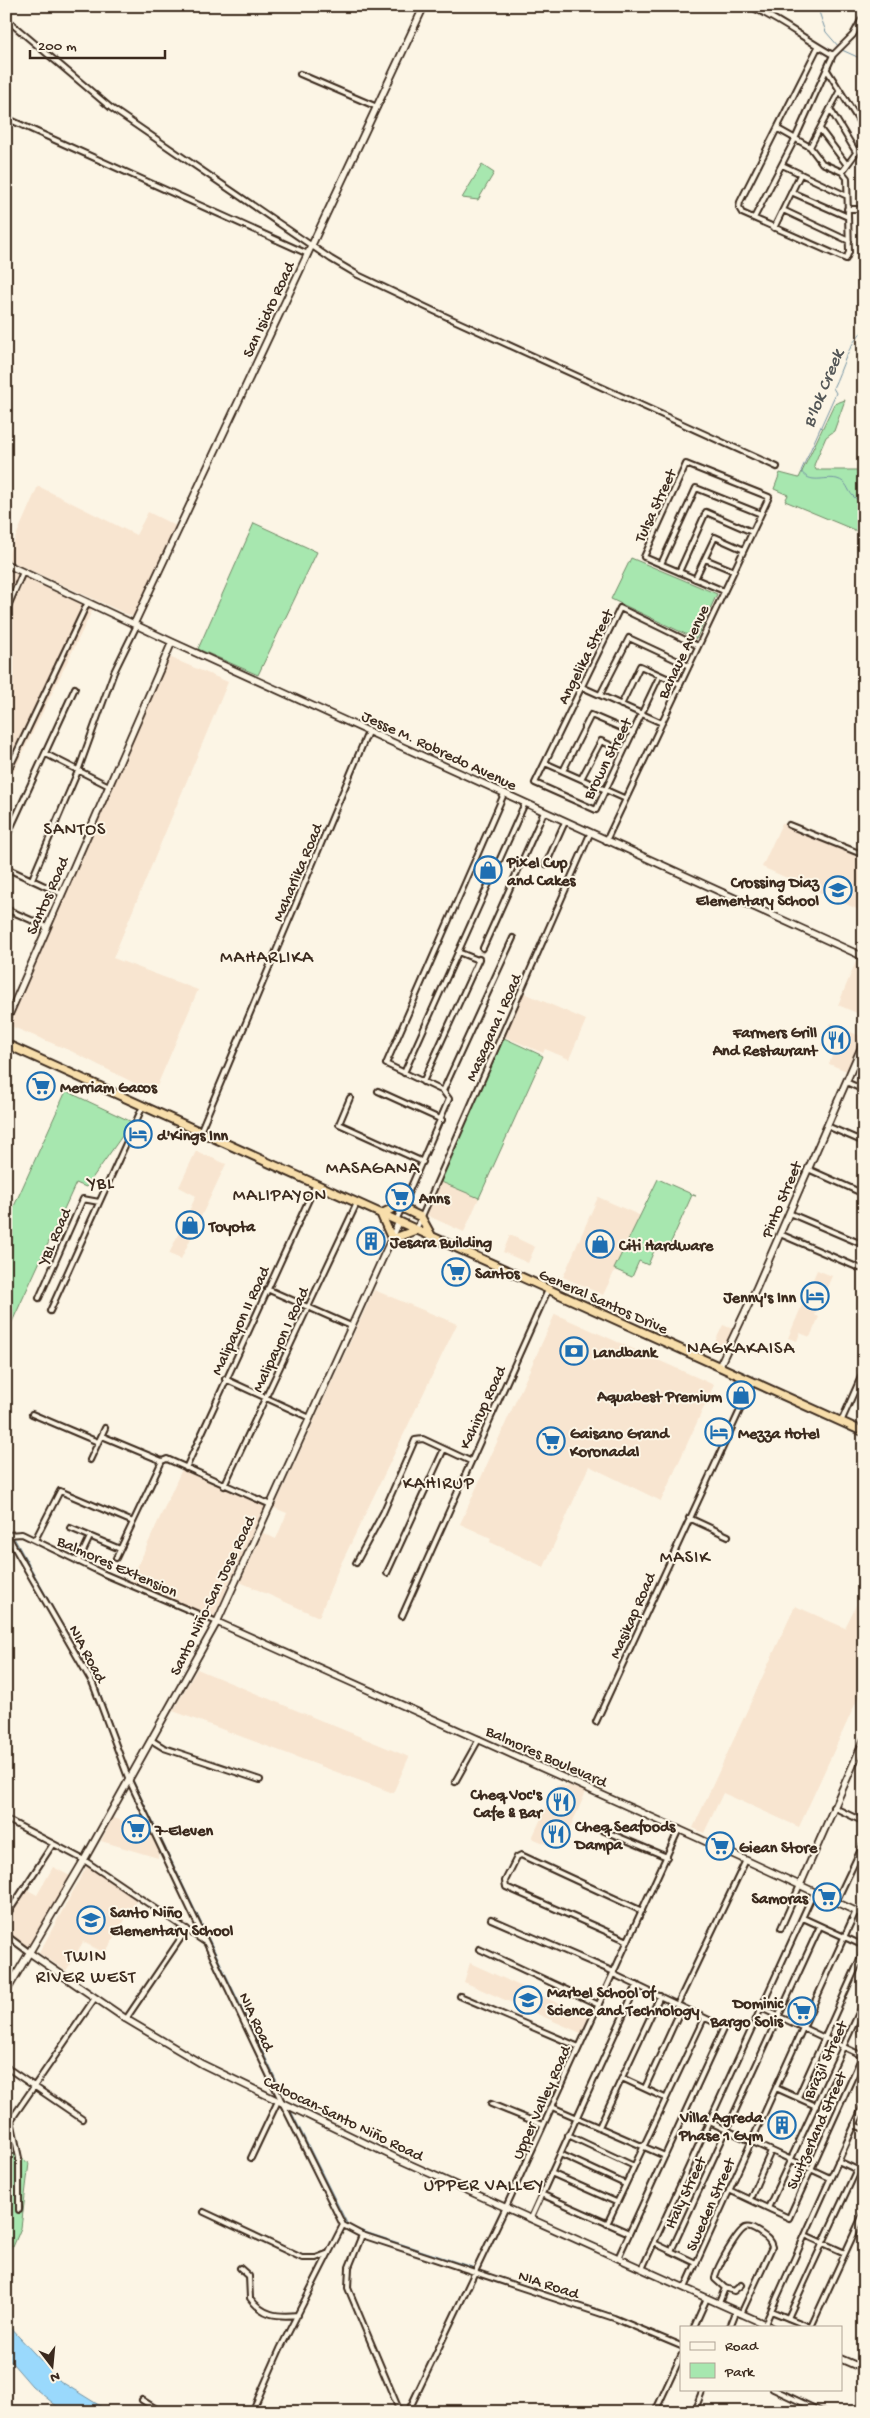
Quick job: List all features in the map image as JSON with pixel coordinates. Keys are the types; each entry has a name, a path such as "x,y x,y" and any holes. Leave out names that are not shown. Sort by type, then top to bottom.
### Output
{"highway":[{"name":"General Santos Drive","path":"6,1044 864,1432"},
{"path":"416,1230 392,1239 381,1214 398,1206 421,1217 432,1237"}],"main road":[{"name":"San Isidro Road","path":"135,624 424,6"},
{"name":"Jesse M. Robredo Avenue","path":"6,564 590,834 864,957"},
{"name":"Santos Road","path":"6,1022 172,642"},
{"name":"Pinto Street","path":"719,1367 780,1234 864,1041"},
{"name":"Santo Niño-San Jose Road","path":"6,1992 84,1860 217,1622 392,1239 398,1221"},
{"name":"Balmores Boulevard","path":"217,1622 678,1829 864,1915"},
{"path":"800,1885 864,1740"},
{"name":"Caloocan-Santo Niño Road","path":"30,1953 126,2019 185,2055 398,2159 768,2325"},
{"path":"842,2359 864,2369"}],"street":[{"path":"749,6 780,20 818,47 833,55"},
{"path":"754,218 795,139 833,55 853,35 864,15"},
{"path":"6,19 111,108 192,166 358,275 777,467"},
{"path":"778,129 810,147 827,168 842,172 848,180 849,256 843,260 742,213 739,206 818,47"},
{"path":"827,70 864,129"},
{"path":"300,74 377,107"},
{"path":"810,147 840,90"},
{"path":"830,109 856,152"},
{"path":"6,118 308,254"},
{"path":"820,129 846,165"},
{"path":"842,172 864,142"},
{"path":"782,165 847,196"},
{"path":"774,228 800,175"},
{"path":"791,192 848,217"},
{"path":"848,209 864,209"},
{"path":"782,210 848,241"},
{"name":"Tulsa Street","path":"724,591 644,557 686,464 769,497"},
{"path":"661,564 696,488 761,514"},
{"name":"Banaue Avenue","path":"606,840 769,497"},
{"path":"679,572 706,512 752,532"},
{"path":"695,579 715,537 744,550"},
{"path":"705,559 734,571"},
{"path":"6,611 24,572"},
{"path":"6,775 88,602"},
{"name":"Angelika Street","path":"535,783 620,608 698,646"},
{"path":"32,879 78,771 114,672 135,624"},
{"path":"600,695 629,638 689,666"},
{"path":"621,705 640,666 680,684"},
{"name":"Brown Street","path":"535,783 596,810 660,675"},
{"path":"582,687 662,723"},
{"path":"6,838 75,688"},
{"path":"563,771 591,715 632,733"},
{"name":"Maharlika Road","path":"200,1132 368,732"},
{"path":"581,779 600,741 624,751"},
{"path":"46,754 108,786"},
{"path":"545,763 626,799"},
{"path":"398,1221 402,1208 442,1120 449,1099 443,1091 386,1064 504,794"},
{"path":"404,1073 525,803"},
{"path":"483,948 544,812"},
{"path":"546,864 566,822"},
{"path":"788,825 864,855"},
{"name":"Masagana I Road","path":"416,1230 590,834"},
{"path":"6,868 62,894"},
{"path":"6,909 47,927"},
{"path":"443,1091 512,938"},
{"path":"423,1082 478,960 458,952"},
{"path":"846,1082 864,1090"},
{"path":"378,1091 442,1120"},
{"path":"350,1098 340,1124 423,1162"},
{"name":"YBL Road","path":"50,1311 143,1106"},
{"path":"826,1126 864,1142"},
{"path":"808,1169 864,1194"},
{"name":"Malipayon II Road","path":"186,1468 316,1184"},
{"name":"YBL Road","path":"39,1298 84,1200 99,1202"},
{"name":"Malipayon I Road","path":"224,1486 357,1202"},
{"path":"789,1213 864,1245"},
{"path":"780,1234 859,1268"},
{"path":"267,1289 351,1326"},
{"name":"Kahirup Road","path":"402,1616 548,1290"},
{"path":"841,1422 864,1370"},
{"path":"226,1379 310,1418"},
{"name":"Masikap Road","path":"596,1722 753,1382"},
{"path":"32,1414 98,1442"},
{"path":"90,1460 106,1428"},
{"path":"102,1436 162,1461 167,1459 224,1486 271,1505"},
{"path":"356,1563 383,1513 417,1439 423,1439 470,1461"},
{"path":"387,1573 444,1448"},
{"path":"116,1558 162,1461"},
{"path":"35,1540 60,1491 133,1522"},
{"path":"689,1518 728,1536"},
{"path":"70,1528 120,1549"},
{"name":"Balmores Extension","path":"7,1534 19,1533 78,1562 217,1622"},
{"name":"NIA Road","path":"7,1534 92,1684 128,1780 207,1943 280,2102 343,2225 362,2235 614,2318 680,2346"},
{"path":"78,1562 90,1537"},
{"path":"455,1782 479,1739"},
{"path":"151,1740 164,1748 260,1780"},
{"path":"833,1807 864,1822"},
{"path":"6,1819 84,1860 207,1943"},
{"name":"Upper Valley Road","path":"408,2412 506,2207 667,1857 678,1829"},
{"path":"602,1830 667,1857"},
{"path":"6,1916 53,1844"},
{"path":"836,1902 864,1844"},
{"path":"628,1941 506,1887 505,1881 517,1857 520,1855 642,1911"},
{"path":"645,2088 746,1860"},
{"path":"781,1928 800,1885"},
{"path":"642,2269 814,1892"},
{"name":"Sweden Street","path":"685,2288 856,1911"},
{"path":"803,1918 864,1946"},
{"path":"491,1919 614,1973 724,2028 618,2258"},
{"name":"Italy Street","path":"670,2251 820,1926"},
{"path":"126,2019 188,1929"},
{"path":"6,1935 30,1953"},
{"path":"479,1949 599,2005"},
{"path":"798,2097 864,1950"},
{"path":"531,2218 637,1985"},
{"path":"460,1996 578,2047"},
{"path":"599,2127 660,1996"},
{"path":"19,2210 20,2172 11,2120 95,1998"},
{"name":"Brazil Street","path":"768,2208 864,2002"},
{"path":"761,2008 863,2055"},
{"path":"606,2224 704,2018"},
{"name":"Switzerland Street","path":"768,2208 789,2218 863,2055"},
{"path":"6,2067 82,2119"},
{"path":"622,2078 665,2098"},
{"path":"776,2088 816,2106"},
{"path":"251,2158 280,2102"},
{"path":"491,2104 543,2125"},
{"path":"768,2325 770,2311 864,2104"},
{"path":"552,2107 665,2156"},
{"path":"686,2111 830,2178"},
{"path":"854,2125 864,2129"},
{"path":"568,2135 634,2166"},
{"path":"750,2200 771,2151"},
{"path":"560,2154 625,2184"},
{"path":"838,2161 864,2172"},
{"path":"788,2318 857,2169"},
{"path":"551,2173 616,2202"},
{"path":"729,2190 768,2208"},
{"path":"541,2194 629,2234"},
{"path":"204,2212 302,2258 316,2258 329,2253"},
{"path":"811,2326 864,2212"},
{"path":"252,2412 343,2225"},
{"path":"731,2326 772,2250 770,2240 749,2228 740,2232 715,2274 716,2281 725,2288 734,2291 740,2285"},
{"path":"362,2235 349,2267 348,2288 400,2412"},
{"path":"805,2235 845,2253"},
{"path":"654,2243 696,2263"},
{"path":"240,2268 249,2276 250,2298 264,2312 276,2316 298,2315"},
{"path":"719,2303 725,2288"},
{"path":"694,2326 707,2298"},
{"path":"770,2311 808,2326"},
{"path":"655,2412 680,2358"},
{"path":"694,2412 703,2390"},
{"path":"776,2390 822,2412"},
{"path":"142,2400 161,2412"}],"shaded area":[{"path":"38,486 136,535 148,512 176,526 133,617 6,559"},
{"path":"10,571 93,609 6,787 6,579"},
{"path":"169,657 228,682 113,958 198,990 154,1093 71,1051 8,1025"},
{"name":"Crossing Diaz Elementary School","path":"782,823 864,860 864,912 762,867"},
{"path":"857,959 864,962 864,1016 838,1005"},
{"path":"522,992 586,1020 569,1059 545,1049 543,1053 503,1036"},
{"path":"831,1023 862,1037 847,1071 829,1064 834,1051 821,1045"},
{"name":"d'Kings Inn","path":"136,1125 145,1129 137,1147 128,1142"},
{"name":"Toyota","path":"196,1151 226,1164 181,1259 169,1254 196,1196 179,1187"},
{"path":"439,1181 479,1198 464,1232 424,1214"},
{"name":"Citi Hardware","path":"598,1197 641,1216 603,1295 563,1277"},
{"path":"510,1235 535,1247 528,1263 503,1252"},
{"name":"Jenny's Inn","path":"817,1270 832,1276 815,1315 819,1317 810,1337 800,1333 797,1341 788,1338"},
{"path":"374,1290 457,1324 338,1570 319,1617 240,1582 263,1533 276,1539 287,1513 274,1508"},
{"path":"555,1314 714,1385 661,1501 589,1466 544,1567 490,1542 491,1538 460,1524"},
{"path":"723,1325 735,1330 723,1353 712,1348"},
{"path":"182,1469 265,1506 214,1617 130,1583"},
{"path":"864,1589 864,1685 799,1827 723,1793 704,1833 693,1828 795,1606 845,1628"},
{"path":"197,1669 409,1757 393,1793 173,1711"},
{"path":"570,1785 586,1792 560,1850 532,1838 556,1786 567,1787"},
{"path":"113,1818 152,1829 160,1847 158,1858 101,1841"},
{"name":"Santo Niño Elementary School","path":"87,1866 138,1898 105,1953 83,1942 66,1971 39,1953"},
{"path":"53,1867 70,1876 29,1949 6,1932 6,1921 26,1889 37,1895"},
{"name":"Marbel School of Science and Technology","path":"470,1963 590,2018 583,2034 464,1982"}],"green space":[{"path":"482,165 494,173 478,200 462,198"},
{"path":"845,400 834,431 826,437 814,465 816,470 861,470 864,474 864,534 785,501 788,495 774,489 780,473 799,478 834,404"},
{"path":"254,523 317,552 258,675 198,649"},
{"path":"631,558 717,594 696,639 611,599"},
{"path":"504,1038 543,1056 479,1198 439,1181"},
{"path":"66,1091 132,1122 86,1187 76,1183 6,1335 6,1224"},
{"path":"658,1179 696,1196 692,1195 667,1251 656,1246 648,1265 639,1261 632,1277 614,1269"},
{"path":"6,2150 29,2163 21,2228 13,2247 6,2244"}],"water":[{"path":"6,2323 60,2381 110,2412 64,2412 32,2386 6,2356"}],"waterway":[{"name":"B'lok Creek","path":"817,6 826,32 839,47"},
{"name":"B'lok Creek","path":"842,50 864,60"},
{"name":"B'lok Creek","path":"864,330 853,343 846,357 833,388 836,393 801,471 813,479 832,478 841,480 854,497 864,502"},
{"path":"6,1527 10,1531"},
{"path":"13,1536 99,1690 128,1769"},
{"path":"133,1780 283,2094"},
{"path":"291,2111 348,2225"},
{"path":"353,2228 472,2267"},
{"path":"478,2270 609,2313 680,2344"},
{"path":"782,2390 829,2412"}],"tunnel":[{"path":"479,959 483,948"}],"place":[{"name":"Pixel Cup and Cakes","path":"488,870"},
{"name":"Crossing Diaz Elementary School","path":"838,890"},
{"name":"Farmers Grill And Restaurant","path":"836,1040"},
{"name":"Merriam Gacos","path":"41,1086"},
{"name":"d'Kings Inn","path":"138,1134"},
{"name":"Anns","path":"400,1197"},
{"name":"Toyota","path":"190,1225"},
{"name":"Jesara Building","path":"371,1241"},
{"name":"Citi Hardware","path":"600,1244"},
{"name":"Santos","path":"456,1272"},
{"name":"Jenny's Inn","path":"815,1296"},
{"name":"Landbank","path":"574,1351"},
{"name":"Aquabest Premium","path":"741,1395"},
{"name":"Mezza Hotel","path":"719,1432"},
{"name":"Gaisano Grand Koronadal","path":"551,1441"},
{"name":"Cheq Voc's Cafe & Bar","path":"561,1802"},
{"name":"7-Eleven","path":"136,1829"},
{"name":"Cheq Seafoods Dampa","path":"556,1834"},
{"name":"Giean Store","path":"720,1846"},
{"name":"Samoras","path":"827,1897"},
{"name":"Santo Niño Elementary School","path":"91,1920"},
{"name":"Marbel School of Science and Technology","path":"528,2000"},
{"name":"Dominic Bargo Solis","path":"802,2011"},
{"name":"Villa Agreda Phase 1 Gym","path":"782,2125"}],"district":[{"name":"SANTOS","path":"75,828"},
{"name":"MAHARLIKA","path":"267,956"},
{"name":"MASAGANA","path":"373,1167"},
{"name":"YBL","path":"101,1182"},
{"name":"MALIPAYON","path":"280,1194"},
{"name":"NAGKAKAISA","path":"741,1347"},
{"name":"KAHIRUP","path":"439,1482"},
{"name":"MASIK","path":"685,1556"},
{"name":"TWIN RIVER WEST","path":"86,1965"},
{"name":"UPPER VALLEY","path":"484,2184"}]}
